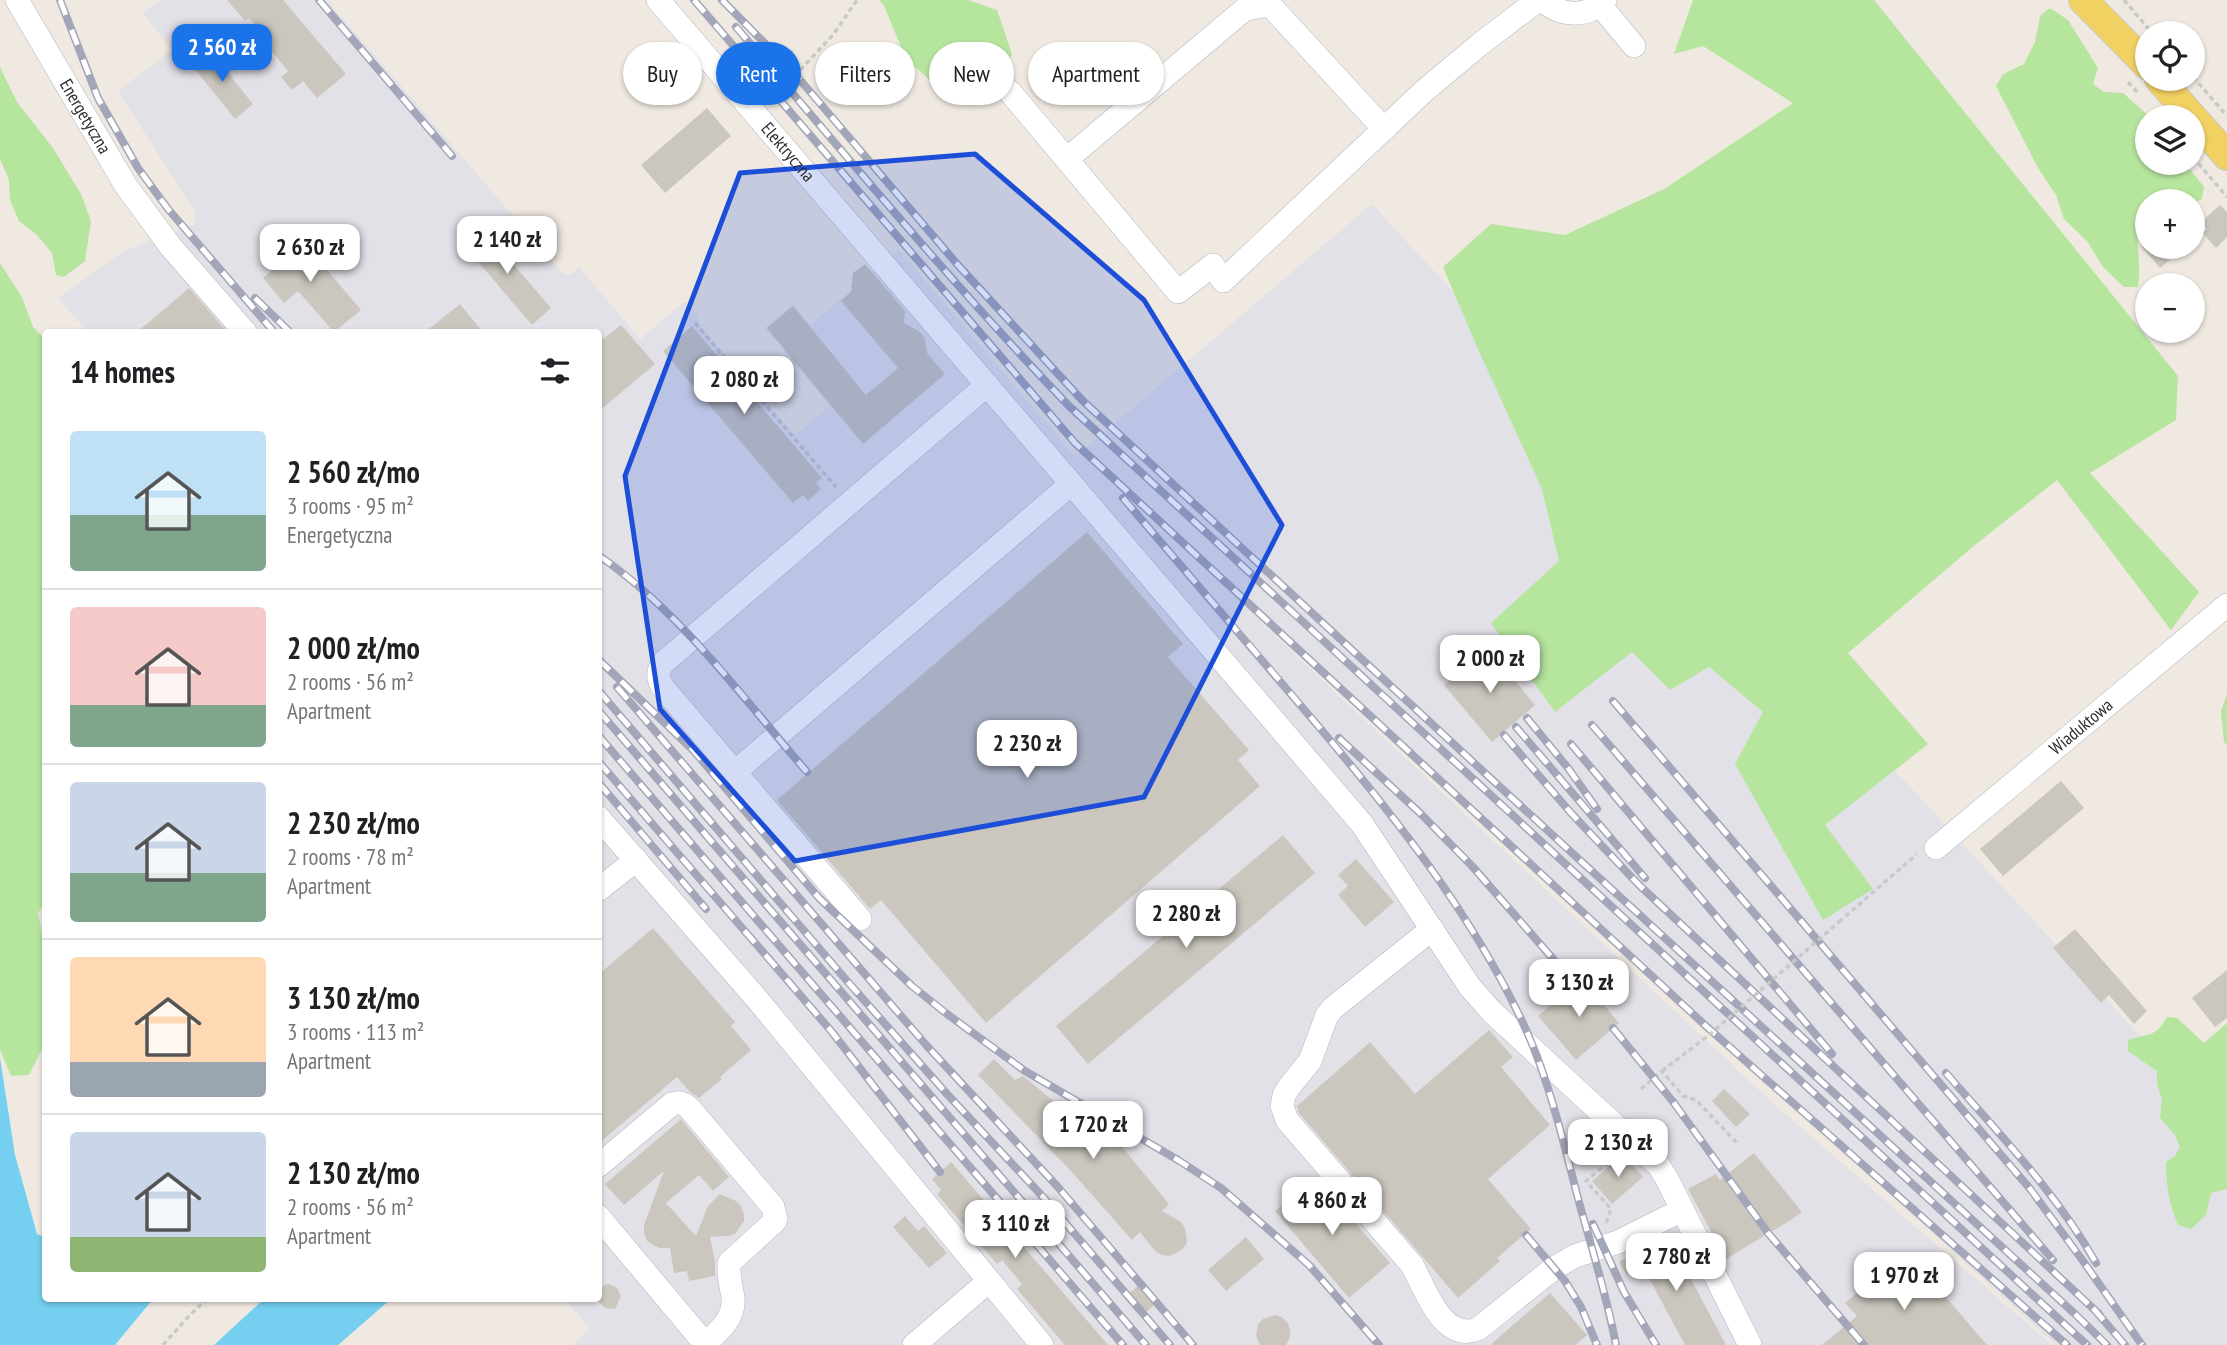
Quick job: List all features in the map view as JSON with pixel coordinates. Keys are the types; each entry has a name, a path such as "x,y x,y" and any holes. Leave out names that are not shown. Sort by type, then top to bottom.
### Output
{"main road":[{"path":"2083,0 2135,53"},
{"path":"2102,0 2135,48"},
{"path":"2170,91 2227,156"}],"street":[{"name":"Energetyczna","path":"17,0 126,186 158,231 242,329"},
{"name":"Elektryczna","path":"658,0 1362,824 1470,987 1492,1012 1658,1166 1750,1345"},
{"path":"1014,97 1178,292 1213,265 1223,281 1470,52 1540,0 1562,12 1575,14 1603,3 1634,46"},
{"path":"1067,159 1245,9 1270,5 1384,129"},
{"path":"860,919 665,690 658,676 659,669 987,385"},
{"path":"735,772 1071,484"},
{"name":"Wiaduktowa","path":"1936,848 2227,605"},
{"path":"602,822 757,999 1042,1345"},
{"path":"602,887 636,860"},
{"path":"1432,929 1327,1015 1316,1049 1289,1087 1282,1106 1287,1120 1412,1265 1437,1312 1459,1331 1468,1333 1478,1329 1554,1268 1575,1256 1618,1242 1682,1210"},
{"path":"602,1163 672,1104 686,1104 776,1214 774,1222 729,1263 732,1310 727,1322 705,1345 602,1221"},
{"path":"914,1345 989,1280"}],"path":[{"path":"757,115 832,34 857,0"},
{"path":"2124,0 2142,21"},
{"path":"2205,91 2227,116"},
{"path":"2205,171 2227,197"},
{"path":"695,323 842,494"},
{"path":"1641,1089 1709,1035 1887,879"},
{"path":"1662,1071 1683,1097 1696,1100 1737,1143"},
{"path":"1606,1226 1611,1209 1586,1181 1625,1148"},
{"path":"163,1345 204,1302"}],"highlighted area":[{"path":"975,154 1144,300 1282,525 1144,797 795,861 660,709 625,476 740,173"}],"shaded area":[{"path":"160,0 327,0 564,275 572,274 579,267 640,339 685,301 698,316 699,324 795,435 830,406 765,328 793,304 810,325 899,250 1075,457 1372,204 2227,1130 2227,1345 2056,1345 1238,601 1775,1105 2052,1345 573,1345 590,1329 568,1302 602,1302 602,329 85,329 58,298 124,251 195,224 195,212 118,91 172,50 143,13"}],"green space":[{"path":"879,0 968,0 997,10 1008,42 929,42 929,79 915,67 915,42 899,42"},
{"path":"1693,0 1874,0 2135,323 2135,343 2151,343 2178,376 2176,420 2090,473 2199,592 2171,630 2057,480 1975,545 1848,653 1928,744 1825,825 1873,889 1823,920 1735,764 1763,712 1709,667 1670,690 1632,652 1555,712 1491,623 1559,561 1542,489 1443,267 1491,224 1565,235 1664,189 1793,103 1703,46 1674,54"},
{"path":"2050,8 2068,20 2098,68 2093,84 2104,92 2123,93 2136,105 2135,175 2194,175 2204,187 2135,189 2135,259 2139,259 2139,264 2139,273 2135,273 2135,287 2124,287 2103,267 2087,241 2064,219 2056,195 2038,168 1996,86 2003,74 2024,64 2035,42 2040,16"},
{"path":"0,67 17,102 53,148 81,194 91,221 85,261 64,277 56,275 52,253 37,235 19,221 10,200 9,180 0,159"},
{"path":"0,263 22,297 33,327 42,336 42,907 38,913 42,934 42,1049 29,1075 11,1076 0,1050"},
{"path":"2227,694 2227,745 2224,742 2221,711"},
{"path":"2167,1017 2177,1018 2204,1043 2227,1023 2227,1189 2211,1193 2206,1215 2191,1229 2178,1225 2172,1209 2166,1162 2175,1156 2180,1147 2175,1135 2160,1118 2162,1099 2157,1084 2157,1071 2128,1051 2128,1040 2154,1032"}],"water":[{"path":"0,1058 15,1155 37,1234 42,1236 42,1302 151,1302 115,1345 0,1345"},
{"path":"261,1302 388,1302 338,1345 214,1345"}],"building":[{"path":"227,0 283,0 346,74 317,98 303,81 292,90 281,77 288,71 266,44 269,41 249,18 245,21"},
{"path":"208,48 253,104 235,119 190,63"},
{"path":"707,108 731,136 665,193 641,165"},
{"path":"2220,205 2227,212 2227,237 2216,248 2205,235 2205,218"},
{"path":"481,227 551,308 532,325 462,243"},
{"path":"298,235 361,310 338,329 331,329 298,291 284,303 263,278 277,266 271,258"},
{"path":"2152,259 2171,259 2160,268"},
{"path":"865,264 905,311 904,323 920,332 925,339 927,353 945,374 863,444 767,328 793,306 866,395 898,368 841,301 851,292 853,273"},
{"path":"189,288 224,329 141,329"},
{"path":"460,304 481,329 429,329"},
{"path":"621,325 655,364 602,409 602,340"},
{"path":"692,326 822,478 816,483 821,489 808,501 803,495 793,503 663,351"},
{"path":"1087,532 1183,644 1168,657 1249,750 1238,760 1260,786 986,1023 881,900 870,909 777,800"},
{"path":"1488,648 1535,705 1492,742 1444,685"},
{"path":"2061,781 2084,808 2003,876 1980,849"},
{"path":"1283,835 1315,873 1088,1064 1056,1026"},
{"path":"1356,859 1394,902 1365,927 1338,895 1348,886 1338,875"},
{"path":"653,928 735,1022 731,1026 751,1050 699,1098 677,1077 602,1141 602,972"},
{"path":"2075,929 2147,1011 2134,1024 2109,995 2101,1003 2053,948"},
{"path":"2227,970 2227,1018 2215,1027 2192,998"},
{"path":"1582,978 1619,1023 1576,1060 1538,1016"},
{"path":"1489,1030 1513,1057 1501,1067 1550,1125 1488,1179 1531,1229 1497,1258 1500,1261 1458,1298 1299,1113 1297,1106 1370,1042 1415,1094"},
{"path":"994,1059 1015,1080 1023,1076 1056,1103 1061,1102 1086,1116 1108,1140 1113,1136 1169,1204 1162,1211 1181,1222 1185,1228 1187,1242 1183,1249 1170,1256 1162,1255 1155,1251 1140,1232 1132,1240 1071,1171 978,1075"},
{"path":"1724,1089 1750,1114 1736,1127 1712,1101"},
{"path":"681,1119 729,1177 713,1191 699,1175 666,1203 696,1236 708,1206 720,1194 736,1201 744,1214 744,1221 735,1234 710,1237 715,1276 689,1281 687,1271 674,1273 670,1248 653,1245 647,1241 644,1233 644,1225 664,1171 624,1205 605,1184"},
{"path":"1754,1153 1802,1212 1726,1259 1688,1189 1716,1174 1720,1180"},
{"path":"1623,1154 1643,1177 1612,1204 1592,1181"},
{"path":"951,1162 1108,1345 1065,1345 1017,1289 1022,1284 1002,1260 997,1264 937,1194 941,1190 932,1179"},
{"path":"1314,1176 1390,1263 1349,1298 1275,1211"},
{"path":"905,1216 918,1231 924,1226 947,1253 929,1268 893,1227"},
{"path":"1668,1236 1726,1345 1685,1345 1643,1267 1627,1275 1619,1262"},
{"path":"1246,1237 1264,1259 1226,1291 1208,1270"},
{"path":"1906,1251 1987,1345 1822,1345 1857,1316 1845,1303"},
{"path":"605,1285 617,1288 621,1296 615,1309 605,1308 599,1302 602,1302 602,1288"},
{"path":"1138,1286 1154,1305 1141,1317 1124,1298"},
{"path":"1550,1293 1587,1335 1575,1345 1490,1345"},
{"path":"1275,1315 1288,1323 1290,1337 1286,1345 1260,1345 1256,1336 1258,1324"}],"railway":[{"path":"60,0 98,98 138,168 168,209 271,329"},
{"path":"319,0 452,156"},
{"path":"694,0 1075,443 1707,1027 2067,1345"},
{"path":"722,0 795,74 957,264 1082,400 2107,1345"},
{"path":"736,27 941,266 1069,406 2087,1345"},
{"path":"255,298 287,329"},
{"path":"1123,498 1376,796 1430,867 1502,981 1532,1043 1548,1087 1604,1291 1616,1345"},
{"path":"602,558 657,602 683,629 807,772"},
{"path":"602,663 693,750 819,898 912,986 1025,1071 1221,1188 1309,1265 1379,1345"},
{"path":"617,687 927,1046 1057,1186 1193,1345"},
{"path":"602,695 848,982 1044,1198 1170,1345"},
{"path":"1613,701 2031,1190 2142,1345"},
{"path":"602,715 1146,1345"},
{"path":"1527,718 1597,809"},
{"path":"1592,725 2053,1260"},
{"path":"1516,727 1645,878"},
{"path":"1504,735 1571,813 1639,885 2099,1314"},
{"path":"1339,738 1421,814 1472,866 1575,984"},
{"path":"602,740 1123,1345"},
{"path":"1571,744 1832,1054"},
{"path":"602,766 832,1032 940,1172"},
{"path":"602,787 706,909"},
{"path":"1613,1028 1674,1103 1768,1233 1864,1345"},
{"path":"1946,1073 2045,1188 2096,1263"},
{"path":"1593,1224 1624,1292 1656,1345"},
{"path":"1526,1235 1565,1281 1581,1307 1597,1345"},
{"path":"2093,1308 2125,1345"}]}
